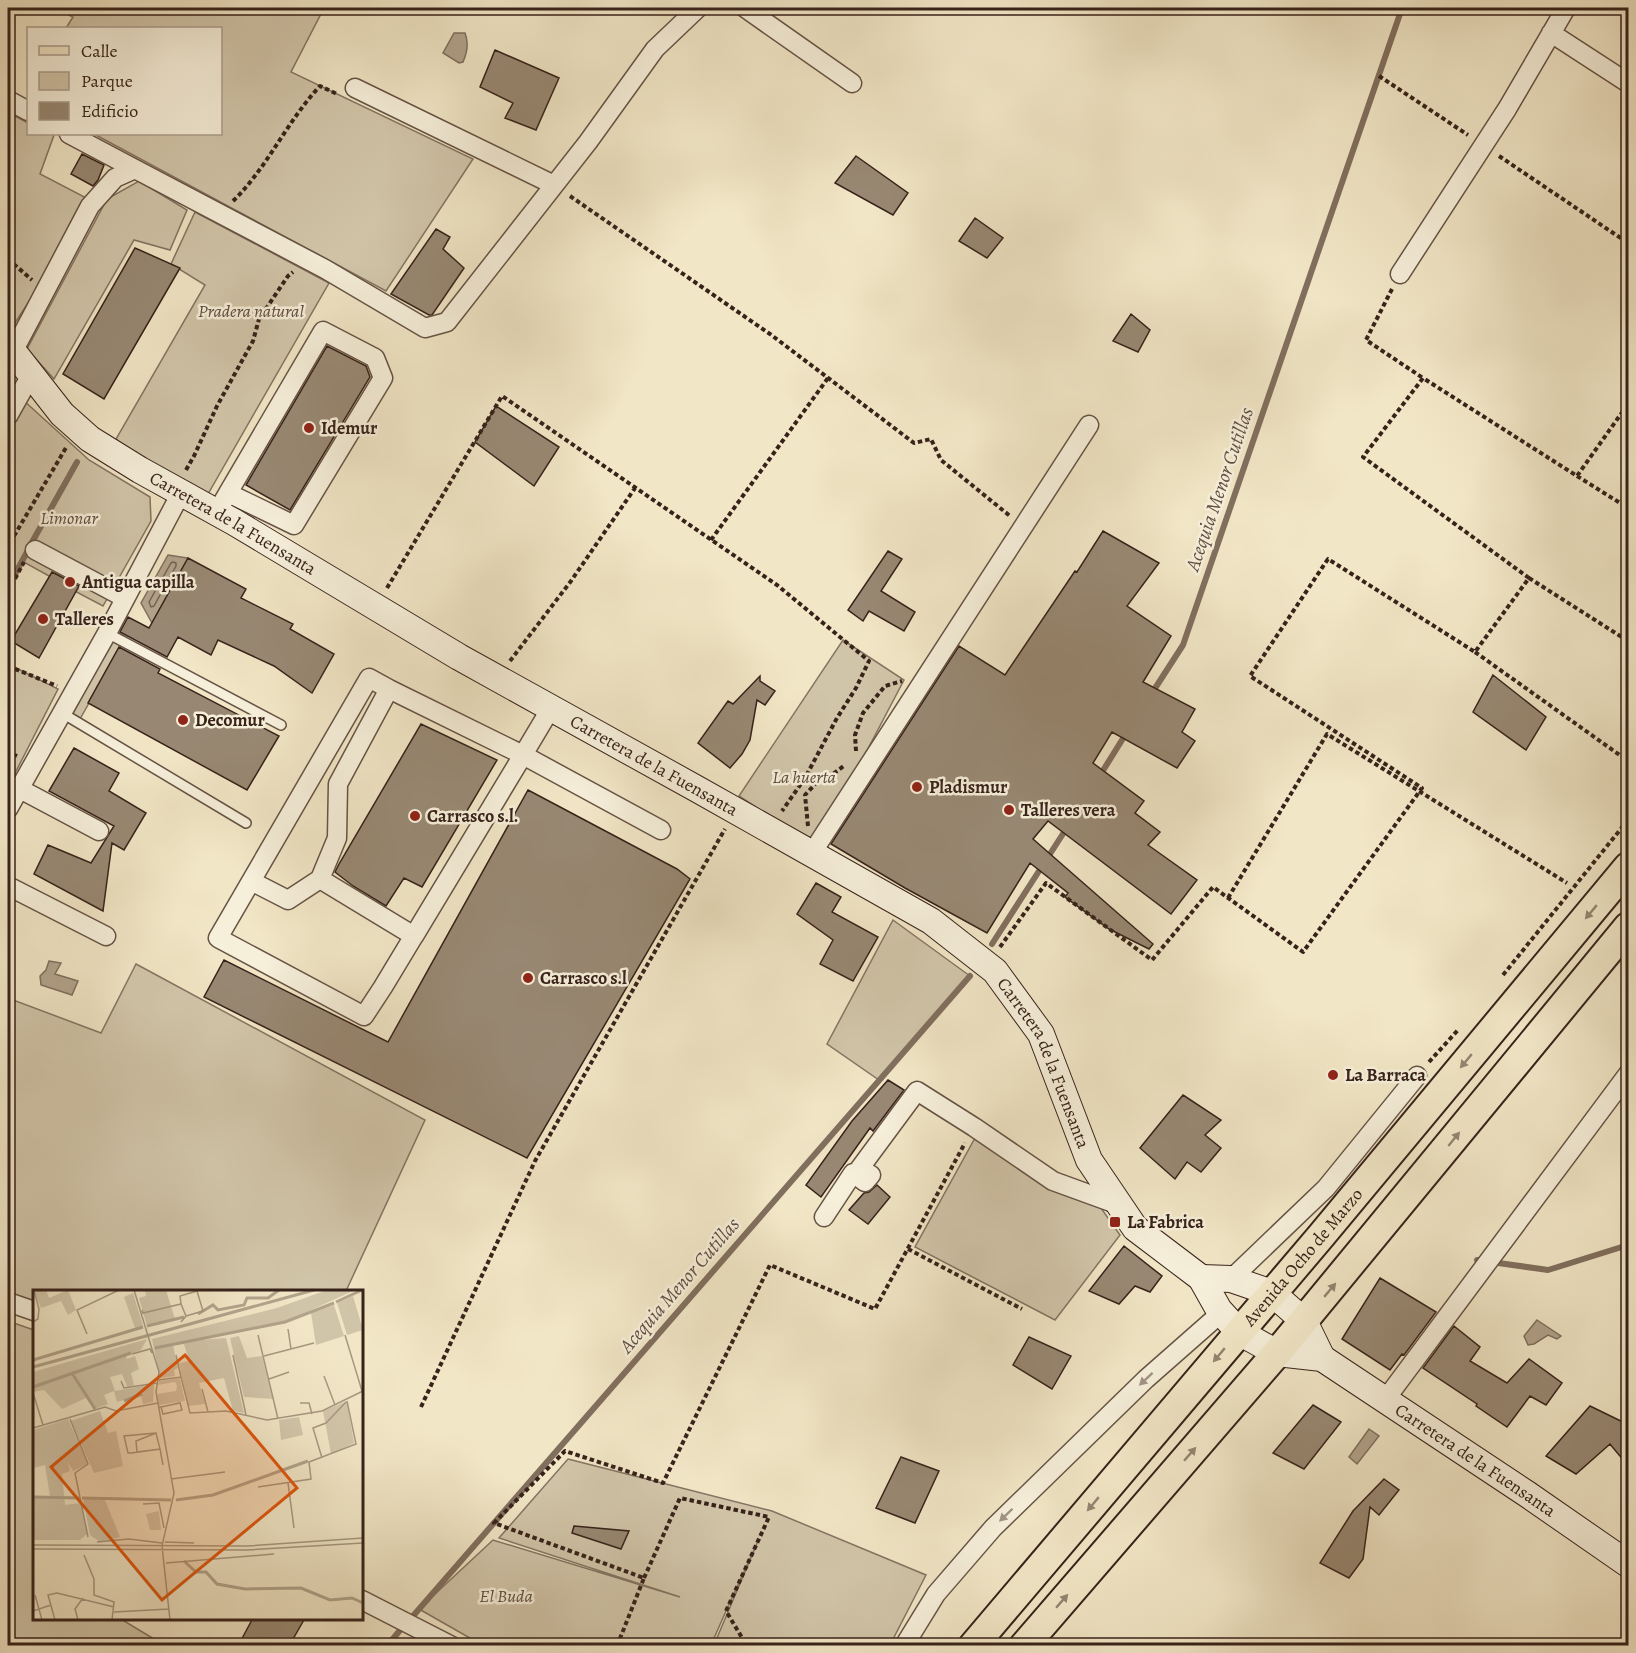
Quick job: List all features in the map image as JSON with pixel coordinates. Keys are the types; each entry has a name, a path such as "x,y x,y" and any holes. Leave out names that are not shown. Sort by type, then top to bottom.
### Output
{"main road":[{"name":"Carretera de la Fuensanta","path":"10,348 62,414 90,439 178,491 222,503 376,607 497,678 931,921 987,964 995,971 1041,1034 1089,1160 1119,1205 1135,1228 1201,1278"},
{"name":"Avenida Ocho de Marzo","path":"973,1646 1230,1322 1272,1293 1322,1236 1629,867"},
{"path":"1024,1646 1304,1321 1629,927"},
{"path":"1201,1278 1231,1279 1272,1293 1304,1321 1322,1358"},
{"path":"1201,1278 1230,1322 1277,1353 1322,1358"},
{"name":"Carretera de la Fuensanta","path":"1322,1358 1629,1564"}],"street":[{"path":"71,135 308,260 425,328 447,322 588,142 655,49 698,8"},
{"path":"745,8 852,83"},
{"path":"1400,274 1507,110 1566,8"},
{"path":"1551,33 1629,83"},
{"path":"355,88 554,185"},
{"path":"8,100 27,110"},
{"path":"10,348 45,292 90,206 115,178 135,169"},
{"path":"323,331 375,358 383,378 294,525 222,503 323,331"},
{"path":"8,416 31,375"},
{"path":"812,853 1089,425"},
{"path":"8,809 107,633 178,491"},
{"path":"31,554 125,598"},
{"path":"450,876 364,1016 218,938 369,678 523,754 661,830"},
{"path":"251,881 288,900 320,879 337,838 339,784 389,688"},
{"path":"320,879 414,936 551,708"},
{"path":"20,789 99,831"},
{"path":"8,886 106,936"},
{"path":"1385,1400 1629,1074"},
{"path":"1231,1279 1326,1188 1417,1076"},
{"path":"824,1217 853,1173 865,1182 871,1175 860,1168 916,1091 1053,1181 1119,1205"},
{"path":"8,1302 33,1311"},
{"path":"904,1646 936,1594 993,1528 1146,1378 1230,1322"},
{"path":"363,1601 452,1646"}],"lane":[{"path":"107,633 281,725"},
{"path":"62,713 246,823"}],"path":[{"path":"1379,76 1475,140"},
{"path":"220,214 247,187 304,103 320,86 354,102 355,88"},
{"path":"1494,153 1629,243"},
{"path":"554,185 770,334 914,443 931,439 941,460 1022,528"},
{"path":"8,259 45,292"},
{"path":"178,491 218,406 253,340 259,319 288,276 308,260"},
{"path":"1400,274 1366,340 1629,508"},
{"path":"711,540 828,378"},
{"path":"1423,378 1363,457 1529,578 1629,641"},
{"path":"376,607 502,396 777,585 868,661 856,688 805,778 778,817 772,831"},
{"path":"1578,476 1629,404"},
{"path":"14,536 77,428"},
{"path":"497,678 571,581 636,488"},
{"path":"8,592 31,554"},
{"path":"987,964 1046,883 1152,960 1214,887 1303,952 1422,788 1250,676 1328,559 1475,652 1629,761"},
{"path":"1475,652 1529,578"},
{"path":"8,666 72,693"},
{"path":"856,756 855,735 863,713 885,686 904,680"},
{"path":"1228,897 1327,734 1567,883"},
{"path":"812,853 804,795 818,781 833,774 848,762"},
{"path":"421,1407 536,1161 736,810"},
{"path":"1497,983 1629,820"},
{"path":"1417,1076 1461,1027"},
{"path":"644,1578 494,1523 565,1451 663,1483 770,1265 875,1310 974,1127"},
{"path":"908,1249 1023,1309"},
{"path":"617,1646 680,1498 769,1517 726,1611 744,1641 743,1646"}],"green space":[{"path":"53,8 324,8 291,72 473,159 386,291 96,135 222,135 222,27 67,27 73,17"},
{"path":"8,112 27,122 27,135 54,135 40,174 94,202 13,326 8,321"},
{"path":"139,181 187,210 170,250 134,240 54,379 27,349 107,199"},
{"name":"Pradera natural","path":"195,212 329,283 208,494 143,462 116,439 205,285 171,264"},
{"name":"Limonar","path":"22,399 89,460 150,497 151,521 103,606 22,561 8,587 8,424"},
{"path":"117,632 126,637 80,719 72,715"},
{"name":"La huerta","path":"843,640 904,680 817,846 739,796"},
{"path":"8,664 58,689 8,787"},
{"path":"893,920 970,976 879,1080 827,1044"},
{"path":"136,964 425,1120 346,1290 33,1290 33,1301 8,1293 8,998 101,1033"},
{"path":"975,1138 1101,1208 1120,1235 1055,1320 915,1247"},
{"path":"8,1321 33,1330 33,1620 123,1620 164,1645 8,1645"},
{"name":"El Buda","path":"568,1459 772,1511 926,1575 890,1645 714,1645 758,1541 711,1645 482,1645 419,1609 493,1540 680,1597 499,1538"}],"water":[{"path":"454,33 465,33 467,40 463,62 459,63 443,53"},
{"path":"168,555 188,558 152,623 141,603"},
{"path":"49,961 61,963 55,974 78,981 72,995 41,985 40,976 46,970"},
{"path":"1537,1320 1561,1336 1557,1339 1548,1335 1528,1345 1524,1336"},
{"path":"1369,1429 1379,1436 1357,1464 1349,1457"}],"building":[{"path":"495,50 559,78 536,130 505,118 513,103 480,87"},
{"path":"82,154 104,165 93,186 71,174"},
{"path":"856,156 908,193 893,215 835,183"},
{"path":"975,218 1003,238 987,258 959,241"},
{"path":"436,229 450,237 443,249 464,268 432,315 429,315 391,294"},
{"path":"135,248 180,268 104,399 63,374"},
{"path":"1131,314 1150,330 1138,352 1113,341"},
{"name":"Idemur","path":"327,346 366,366 370,377 290,510 246,485"},
{"path":"496,406 559,447 534,486 475,442"},
{"path":"1103,531 1159,563 1127,606 1171,636 1143,682 1195,709 1182,732 1195,741 1177,768 1112,732 1093,763 1144,801 1135,813 1160,832 1148,845 1197,880 1171,914 1048,821 1033,839 1153,944 1149,949 1109,929 1065,897 1068,893 1030,863 987,933 831,844 959,646 1005,675"},
{"path":"888,551 902,559 881,591 915,612 904,631 869,611 863,621 848,610"},
{"path":"188,558 246,589 241,598 293,624 290,629 334,654 312,693 274,666 218,640 211,655 178,637 167,657 120,632 128,617 149,628"},
{"name":"Talleres","path":"52,572 79,586 39,658 11,641"},
{"name":"Decomur","path":"119,647 160,669 158,673 279,736 247,790 88,703"},
{"path":"1493,675 1546,717 1526,750 1473,712"},
{"path":"760,676 760,681 775,691 765,705 757,700 750,740 730,768 698,743 728,701 733,704"},
{"name":"Carrasco s.l.","path":"421,724 497,760 422,887 404,878 386,906 335,872"},
{"path":"74,748 119,773 109,791 146,813 124,850 112,843 103,911 34,874 48,845 91,863 114,826 49,791"},
{"name":"Carrasco s.l","path":"528,790 677,869 690,879 527,1158 204,997 224,960 388,1042"},
{"path":"816,883 841,897 832,912 878,937 853,981 820,964 833,940 797,914"},
{"path":"888,1080 904,1090 873,1131 870,1128 821,1197 806,1185 852,1121"},
{"path":"1183,1095 1221,1120 1205,1135 1221,1148 1201,1172 1187,1162 1175,1179 1140,1148"},
{"path":"877,1185 890,1197 868,1224 849,1210 864,1193"},
{"path":"1124,1246 1162,1276 1150,1292 1135,1286 1119,1304 1089,1291"},
{"path":"1380,1278 1436,1312 1390,1370 1342,1339"},
{"path":"1454,1326 1480,1347 1470,1361 1507,1383 1529,1359 1562,1383 1546,1405 1530,1396 1507,1427 1423,1368"},
{"path":"1029,1337 1071,1356 1052,1389 1013,1365"},
{"path":"1313,1405 1341,1422 1304,1469 1273,1453"},
{"path":"1590,1406 1629,1425 1629,1467 1610,1444 1576,1474 1546,1456"},
{"path":"901,1457 939,1471 915,1523 876,1508"},
{"path":"1384,1479 1399,1490 1379,1515 1370,1507 1363,1559 1349,1578 1320,1563 1353,1511"},
{"path":"574,1526 629,1531 621,1549 572,1533"},
{"path":"252,1620 304,1620 289,1646 238,1646"}],"waterway":[{"name":"Acequia Menor Cutillas","path":"1152,693 1183,645 1402,8"},
{"path":"31,544 77,462"},
{"path":"8,587 27,552"},
{"name":"Acequia Menor Cutillas","path":"1099,777 1127,732"},
{"name":"Acequia Menor Cutillas","path":"992,944 1068,826"},
{"name":"Acequia Menor Cutillas","path":"413,1616 970,976"},
{"path":"1477,1260 1548,1270 1628,1245"},
{"name":"Acequia Menor Cutillas","path":"387,1646 401,1629"}],"place":[{"name":"Idemur","path":"309,428"},
{"name":"Antigua capilla","path":"70,582"},
{"name":"Talleres","path":"43,619"},
{"name":"Decomur","path":"183,720"},
{"name":"Pladismur","path":"917,787"},
{"name":"Talleres vera","path":"1009,810"},
{"name":"Carrasco s.l.","path":"415,816"},
{"name":"Carrasco s.l","path":"528,978"},
{"name":"La Barraca","path":"1333,1075"},
{"name":"La Fabrica","path":"1115,1222"}]}
